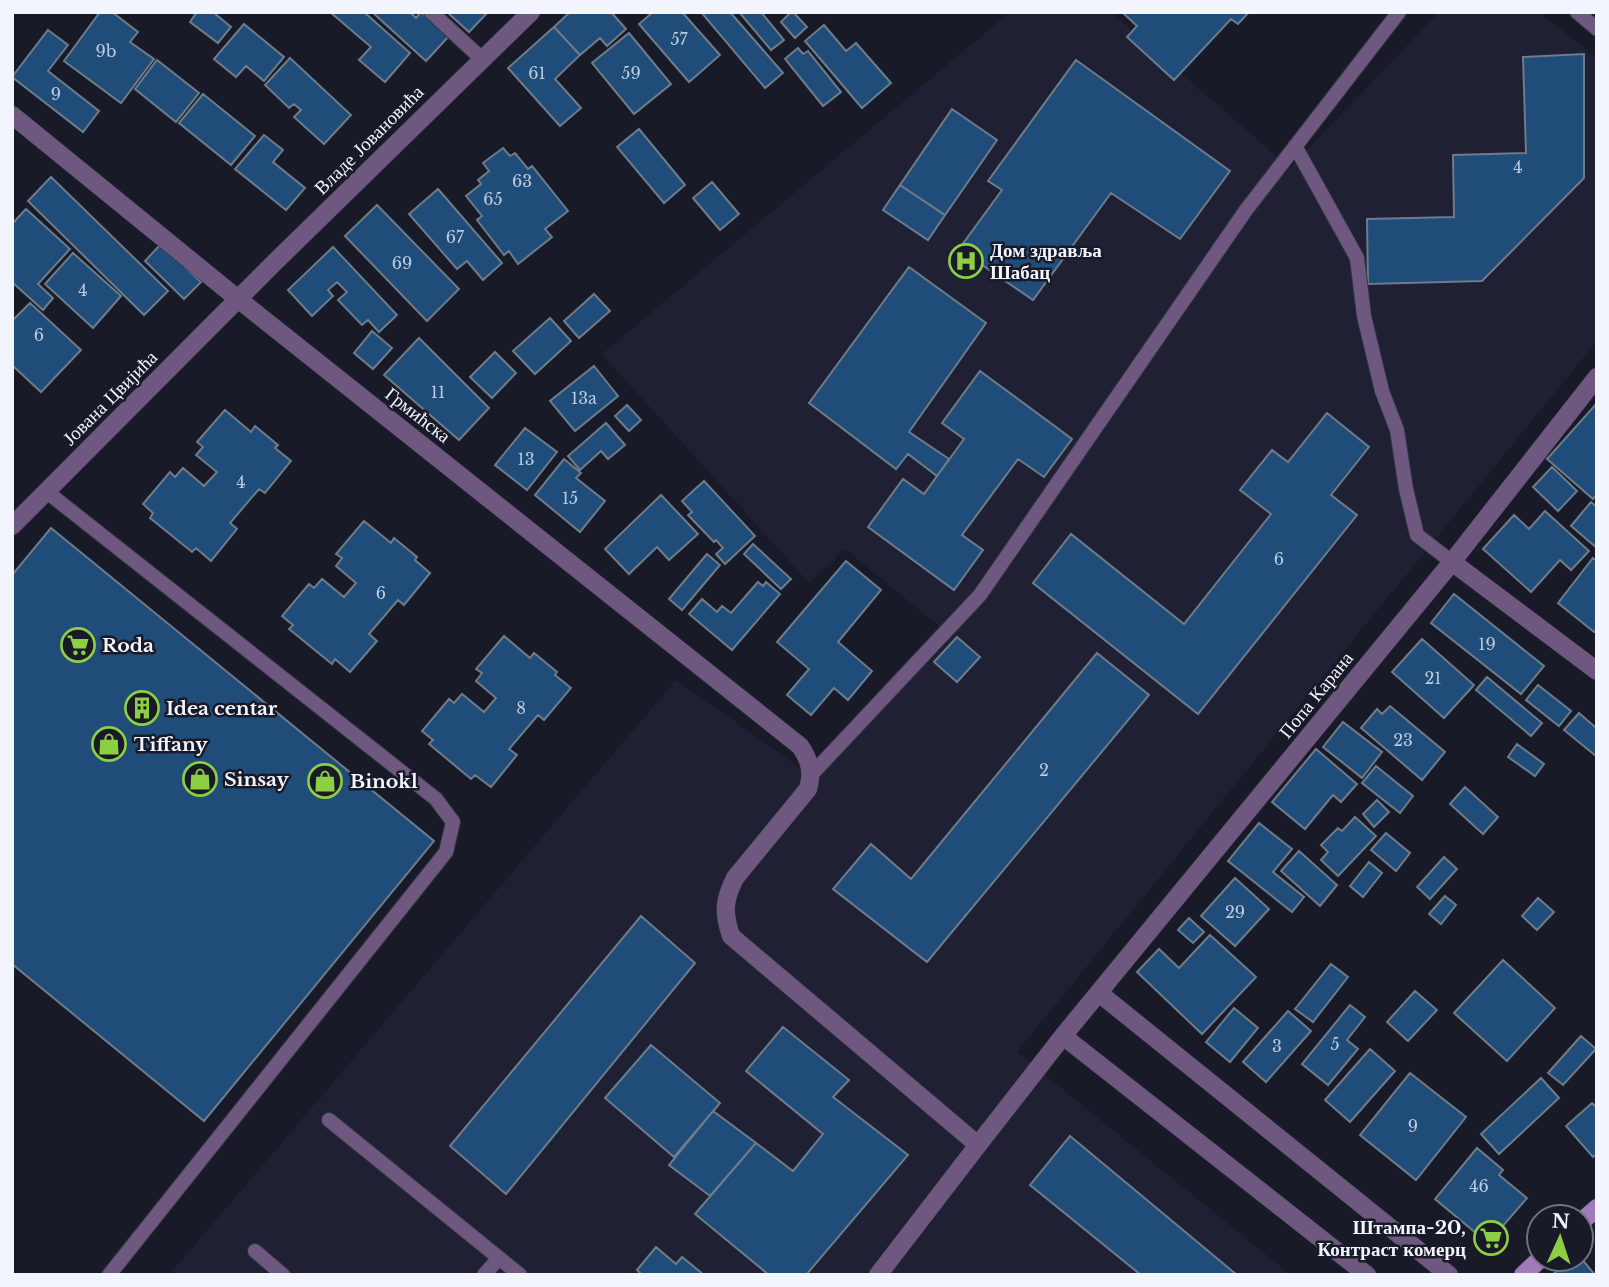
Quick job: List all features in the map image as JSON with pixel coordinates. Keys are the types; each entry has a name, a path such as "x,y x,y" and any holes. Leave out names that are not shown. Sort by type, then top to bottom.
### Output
{"street":[{"name":"Владе Јовановића","path":"238,299 531,12"},
{"name":"Грмићска","path":"12,115 238,299 800,746 807,754 811,775"},
{"name":"Јована Цвијића","path":"12,526 238,299"},
{"name":"Попа Карана","path":"878,1275 1063,1036 1452,562 1597,377"},
{"path":"1452,562 1597,671"},
{"path":"811,775 808,789 735,878 728,891 726,921 731,936 978,1145"},
{"path":"1099,993 1448,1275"},
{"path":"1063,1036 1367,1275"}],"lane":[{"path":"431,12 482,59"},
{"path":"811,775 980,595 1246,210 1399,12"},
{"path":"1577,12 1597,29"},
{"path":"1295,146 1357,258 1364,316 1382,391 1397,430 1406,489 1417,535 1452,562"},
{"path":"47,492 436,799 453,822 446,852 109,1275"},
{"path":"329,1120 520,1275"},
{"path":"256,1251 283,1275"},
{"path":"484,1275 499,1258"}],"shaded area":[{"path":"1010,12 1111,12 1290,168 1439,12 1539,12 1597,58 1597,341 1017,1052 1291,1275 169,1275 676,680 811,775 939,626 845,549 809,583 602,354"}],"building":[{"path":"100,12 112,12 138,32 130,42 154,59 121,103 64,61"},
{"path":"197,12 213,12 231,27 218,43 190,22"},
{"path":"330,12 364,12 410,53 385,82 359,60 371,47"},
{"path":"372,12 410,12 416,18 421,12 449,36 426,61"},
{"path":"447,12 488,12 469,32"},
{"path":"570,12 611,12 626,29 607,46 600,38 580,55 554,27"},
{"path":"653,12 682,12 720,55 689,82 639,24"},
{"path":"701,12 730,12 783,73 765,88"},
{"path":"739,12 761,12 784,40 771,50"},
{"path":"791,12 807,27 795,38 781,22"},
{"path":"1122,12 1249,12 1238,24 1231,19 1174,80 1127,37 1137,26"},
{"path":"244,24 284,57 264,81 246,66 236,77 214,59"},
{"path":"824,25 846,51 856,43 891,83 862,108 805,41"},
{"path":"554,27 580,55 555,79 581,108 560,126 508,68"},
{"path":"48,30 68,45 48,71 99,111 83,132 12,77"},
{"path":"629,33 671,84 634,114 592,63"},
{"path":"798,48 803,54 808,51 841,92 823,106 785,59"},
{"path":"1584,54 1584,178 1482,281 1368,284 1367,219 1454,217 1453,155 1526,153 1523,57"},
{"path":"290,58 351,115 324,144 294,117 301,110 294,104 289,108 265,85"},
{"path":"157,60 199,93 176,122 135,89"},
{"path":"1076,60 1230,171 1180,239 1111,193 1033,300 959,249 1002,190 988,181"},
{"path":"203,94 255,136 231,165 179,123"},
{"path":"952,109 997,140 945,215 900,185"},
{"path":"639,129 685,185 664,203 617,147"},
{"path":"264,135 283,150 273,162 305,188 286,210 235,169"},
{"path":"503,148 510,156 515,153 528,169 532,166 568,211 545,229 552,237 518,264 509,251 504,255 477,220 482,216 466,196 481,184 478,180 489,171 483,163"},
{"path":"51,177 168,291 144,315 28,201"},
{"path":"712,182 739,214 720,230 693,198"},
{"path":"900,185 945,215 928,240 883,210"},
{"path":"438,189 502,263 483,280 467,261 457,269 409,214"},
{"path":"377,205 459,289 427,321 345,236"},
{"path":"26,209 70,249 38,284 53,298 43,310 12,282 12,224"},
{"path":"161,244 201,282 184,299 145,261"},
{"path":"333,247 397,315 379,332 368,320 362,325 338,300 347,292 337,282 328,290 333,296 312,316 288,290"},
{"path":"73,253 121,296 93,328 45,284"},
{"path":"909,267 986,323 909,432 949,459 937,476 908,454 896,469 809,403"},
{"path":"594,294 610,311 579,338 564,321"},
{"path":"30,303 81,350 41,392 12,365 12,321"},
{"path":"550,318 571,341 535,374 513,351"},
{"path":"372,331 392,348 373,369 354,353"},
{"path":"419,338 489,408 459,440 384,375"},
{"path":"495,352 516,373 492,398 470,377"},
{"path":"594,366 618,396 575,431 550,401"},
{"path":"980,371 1072,439 1044,477 1018,459 962,535 983,550 954,590 868,527 903,479 924,494 964,439 942,423"},
{"path":"1597,403 1597,494 1593,499 1547,459"},
{"path":"627,405 641,420 629,431 615,416"},
{"path":"225,410 251,432 255,426 278,445 275,448 291,461 265,493 259,489 230,523 237,529 211,561 196,548 192,552 150,518 153,513 143,504 170,472 175,477 183,468 204,486 217,472 196,455 203,447 197,442"},
{"path":"1327,413 1369,447 1331,495 1357,515 1198,714 1033,583 1071,534 1184,624 1271,514 1240,490 1272,450 1288,462"},
{"path":"606,423 625,445 608,459 601,451 580,470 568,456"},
{"path":"525,428 557,452 527,490 495,465"},
{"path":"564,459 581,473 576,478 605,501 580,532 535,495"},
{"path":"1552,467 1577,491 1558,511 1533,487"},
{"path":"704,481 755,536 725,564 716,554 723,548 688,515 692,512 682,501"},
{"path":"661,495 698,534 669,560 657,547 629,574 605,549"},
{"path":"1591,502 1597,507 1597,548 1571,526"},
{"path":"1545,511 1589,551 1571,570 1560,560 1531,592 1483,549 1514,515 1529,529"},
{"path":"364,521 391,543 394,538 417,557 415,560 430,573 404,605 398,600 369,634 377,641 350,672 335,659 332,664 289,629 293,625 282,616 309,584 314,588 322,579 344,597 356,583 336,566 342,558 336,554"},
{"name":"Idea centar","path":"51,528 434,841 204,1121 12,964 12,575"},
{"path":"753,544 791,579 781,589 744,554"},
{"path":"707,554 720,565 682,610 669,599"},
{"path":"1593,558 1597,561 1597,629 1594,632 1558,603"},
{"path":"846,561 881,590 838,642 872,671 848,700 834,688 811,715 787,695 809,669 777,642"},
{"path":"758,582 763,586 766,582 780,594 732,650 689,614 702,599 717,612 722,606 731,613"},
{"path":"1454,594 1544,666 1521,694 1431,623"},
{"path":"504,636 530,658 534,653 571,688 544,720 538,715 509,749 517,755 491,787 475,775 471,779 429,744 433,740 422,731 449,699 454,703 462,694 484,712 496,698 476,681 482,673 476,669"},
{"path":"957,637 980,657 957,682 934,662"},
{"path":"1422,639 1474,685 1444,718 1392,672"},
{"path":"1097,653 1149,695 927,962 833,889 871,844 911,879"},
{"path":"1487,677 1542,723 1531,736 1476,690"},
{"path":"1538,685 1571,711 1559,726 1526,700"},
{"path":"1390,706 1445,752 1422,780 1361,728 1377,709 1382,714"},
{"path":"1579,713 1595,727 1597,725 1597,757 1564,730"},
{"path":"1343,722 1382,752 1362,778 1323,747"},
{"path":"1517,744 1544,764 1535,776 1508,757"},
{"path":"1316,749 1357,784 1341,802 1333,795 1305,829 1272,802"},
{"path":"1376,766 1413,796 1400,813 1362,783"},
{"path":"1465,787 1498,817 1483,834 1450,804"},
{"path":"1377,800 1389,812 1374,827 1363,814"},
{"path":"1355,817 1376,836 1338,876 1321,860 1328,852 1321,845 1338,828 1342,831"},
{"path":"1259,823 1292,849 1273,872 1304,897 1292,912 1228,861"},
{"path":"1386,833 1410,853 1396,871 1371,850"},
{"path":"1299,851 1337,885 1320,906 1281,871"},
{"path":"1444,857 1457,869 1430,899 1417,887"},
{"path":"1369,862 1382,873 1363,897 1350,886"},
{"path":"1235,878 1269,909 1235,946 1201,916"},
{"path":"1445,896 1456,905 1441,924 1429,914"},
{"path":"1538,898 1554,912 1537,930 1522,916"},
{"path":"641,916 695,963 506,1194 450,1146"},
{"path":"1189,918 1204,932 1193,943 1178,930"},
{"path":"1210,935 1256,977 1202,1034 1137,972 1159,949 1179,968"},
{"path":"1503,960 1555,1008 1507,1061 1454,1013"},
{"path":"1331,964 1348,977 1313,1022 1295,1009"},
{"path":"1415,991 1437,1010 1408,1041 1387,1022"},
{"path":"1350,1005 1365,1017 1347,1040 1358,1049 1328,1085 1302,1064"},
{"path":"1234,1008 1258,1028 1230,1062 1206,1042"},
{"path":"1288,1011 1311,1031 1266,1082 1243,1062"},
{"path":"783,1027 849,1080 833,1097 908,1155 806,1275 769,1275 695,1214 756,1143 793,1171 823,1134 746,1071"},
{"path":"1581,1036 1596,1049 1563,1085 1548,1073"},
{"path":"651,1045 720,1103 674,1157 605,1098"},
{"path":"1370,1049 1395,1071 1350,1122 1325,1100"},
{"path":"1410,1073 1466,1117 1416,1180 1360,1135"},
{"path":"1541,1078 1559,1098 1499,1154 1481,1134"},
{"path":"1592,1103 1597,1108 1597,1154 1593,1157 1566,1126"},
{"path":"713,1111 756,1143 710,1196 669,1165"},
{"path":"1070,1136 1237,1275 1141,1275 1030,1185"},
{"path":"1477,1148 1503,1170 1499,1175 1527,1198 1488,1243 1435,1199"},
{"path":"656,1247 676,1264 682,1257 704,1275 642,1275 637,1270"},
{"path":"1593,1273 1595,1275 1552,1275"}],"place":[{"name":"Дом здравља Шабац","path":"966,261"},
{"name":"Roda","path":"78,645"},
{"name":"Idea centar","path":"142,708"},
{"name":"Tiffany","path":"109,744"},
{"name":"Sinsay","path":"200,779"},
{"name":"Binokl","path":"325,781"},
{"name":"Штампа-20, Контраст комерц","path":"1491,1238"}]}
